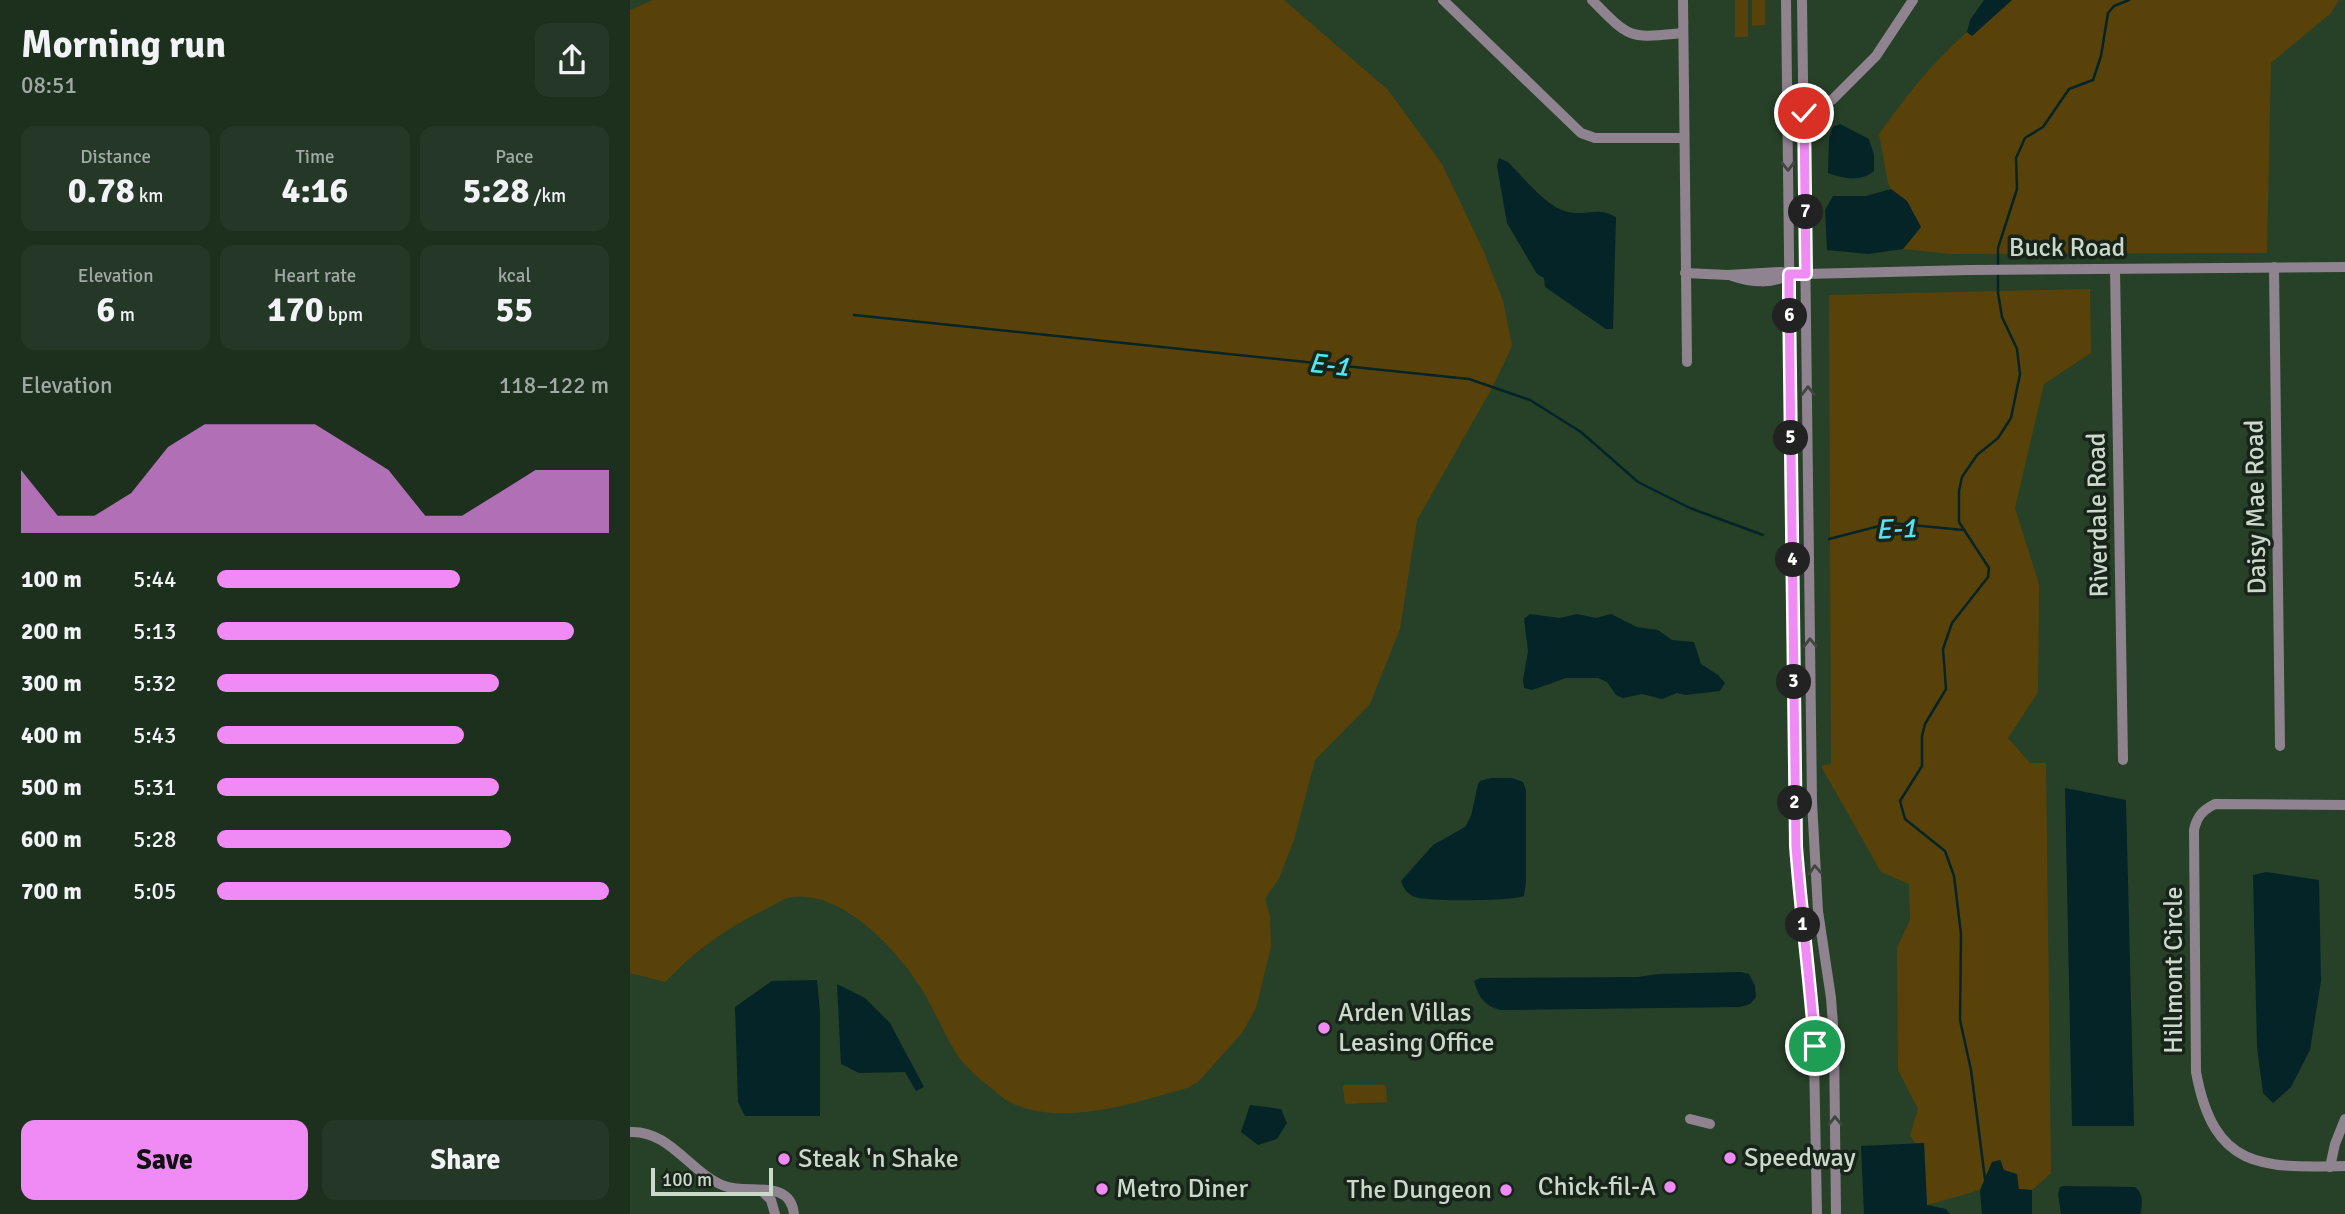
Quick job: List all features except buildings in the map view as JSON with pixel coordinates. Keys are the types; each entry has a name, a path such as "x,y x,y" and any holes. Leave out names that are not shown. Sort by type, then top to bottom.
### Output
{"street":[{"path":"1443,0 1581,133 1595,138 1684,138"},
{"path":"1592,0 1619,27 1631,34 1643,37 1683,33"},
{"path":"1683,0 1687,362"},
{"path":"1786,0 1796,846 1813,1004 1816,1214"},
{"path":"1802,0 1814,846 1818,911 1834,1038 1836,1214"},
{"path":"1832,100 1876,56 1913,0"},
{"name":"Daisy Mae Road","path":"2274,267 2280,746"},
{"name":"Buck Road","path":"1685,274 1780,280 1789,274 2345,267"},
{"name":"Riverdale Road","path":"2115,269 2123,760"},
{"name":"Hillmont Circle","path":"2345,805 2215,804 2204,809 2196,820 2194,830 2196,1072 2201,1100 2210,1122 2222,1139 2240,1153 2261,1163 2285,1167 2345,1166"},
{"path":"1796,846 1814,846"},
{"path":"1690,1119 1710,1124"},
{"path":"2330,1167 2345,1119"},
{"path":"630,1132 645,1131 656,1136 717,1184 731,1189 779,1191 786,1195 794,1214"},
{"path":"761,1191 771,1200 775,1214"}],"shaded area":[{"path":"653,0 1284,0 1388,90 1442,164 1484,252 1503,301 1512,346 1492,388 1417,520 1400,629 1370,704 1315,760 1294,840 1279,878 1265,899 1270,916 1271,947 1256,1008 1242,1033 1198,1082 1187,1088 1124,1105 1080,1113 1036,1111 1012,1103 963,1063 921,988 882,939 845,911 806,897 787,898 740,923 700,949 665,982 630,973 630,10"},
{"path":"1735,0 1748,0 1748,37 1735,37"},
{"path":"1752,0 1765,0 1765,25 1752,26"},
{"path":"2012,0 2339,0 2331,13 2271,63 2267,253 1950,254 1903,249 1921,227 1907,201 1891,189 1888,183 1879,134 1942,56 1967,32 1972,36"},
{"path":"2090,289 2091,353 2044,384 2015,508 2039,584 2038,692 2008,738 2030,763 2046,763 2051,1173 2032,1190 2019,1189 2003,1170 2001,1160 1992,1162 1980,1190 1927,1205 1924,1143 1915,1143 1910,1135 1918,1109 1898,1070 1897,948 1910,920 1909,884 1881,872 1821,766 1831,764 1829,295"},
{"path":"1345,1085 1384,1085 1387,1102 1345,1104"}],"water":[{"path":"1984,0 2012,0 1972,36 1967,32 1970,20"},
{"path":"1840,124 1869,139 1874,155 1874,171 1864,177 1840,177 1828,173 1829,138 1833,127"},
{"path":"1499,158 1508,162 1552,205 1568,212 1603,212 1616,217 1613,329 1606,329 1545,287 1544,278 1537,274 1507,223 1497,166"},
{"path":"1891,189 1907,201 1921,227 1903,249 1868,254 1827,250 1825,210 1833,196 1866,196"},
{"path":"1530,614 1560,618 1577,614 1596,618 1611,614 1637,627 1658,630 1672,640 1694,642 1701,664 1725,683 1720,691 1685,695 1677,693 1662,699 1642,694 1623,698 1616,695 1607,682 1598,678 1566,678 1532,690 1524,688 1528,651 1524,619"},
{"path":"1491,778 1512,778 1523,782 1526,790 1524,896 1452,900 1423,899 1410,894 1401,881 1433,845 1465,827 1471,816 1478,784"},
{"path":"2065,788 2126,800 2134,1126 2072,1126"},
{"path":"2266,872 2319,880 2321,981 2310,1050 2291,1087 2273,1103 2263,1093 2257,1047 2253,875"},
{"path":"1741,972 1749,974 1755,986 1756,997 1750,1004 1740,1007 1500,1010 1483,1000 1474,981 1480,978 1638,977"},
{"path":"817,980 820,1013 820,1116 745,1116 738,1102 735,1007 772,981"},
{"path":"837,984 865,998 890,1023 924,1087 916,1091 905,1072 859,1073 841,1064"},
{"path":"1250,1105 1281,1109 1287,1123 1277,1139 1258,1145 1241,1132"},
{"path":"1924,1143 1927,1205 1946,1209 1950,1214 1864,1214 1861,1146"},
{"path":"2000,1160 2004,1170 2017,1174 2019,1189 2032,1190 2032,1214 1982,1214 1980,1190 1992,1162"},
{"path":"2063,1186 2135,1187 2142,1199 2140,1214 2061,1214 2058,1194"}],"waterway":[{"path":"1985,1179 1971,1070 1960,1020 1961,934 1954,876 1945,851 1905,819 1900,801 1922,766 1922,736 1925,724 1946,689 1943,649 1952,623 1988,577 1989,568 1959,522 1959,491 1962,477 1977,455 1998,438 2011,418 2020,374 2017,349 2002,317 1998,293 1998,248 2017,189 2016,158 2025,138 2043,127 2069,89 2093,80 2101,56 2108,13 2114,6 2129,0"},
{"name":"E-1","path":"854,315 1469,379 1530,400 1581,432 1638,482 1690,508 1763,535"},
{"name":"E-1","path":"1829,539 1891,523 1963,530"}],"place":[{"name":"Arden Villas Leasing Office","path":"1324,1028"},
{"name":"Speedway","path":"1730,1158"},
{"name":"Steak 'n Shake","path":"784,1159"},
{"name":"Chick-fil-A","path":"1670,1187"},
{"name":"Metro Diner","path":"1102,1189"},
{"name":"The Dungeon","path":"1506,1190"}],"route":[{"path":"1804,113 1806,274 1789,274 1789,295 1796,846 1815,1046"}]}
